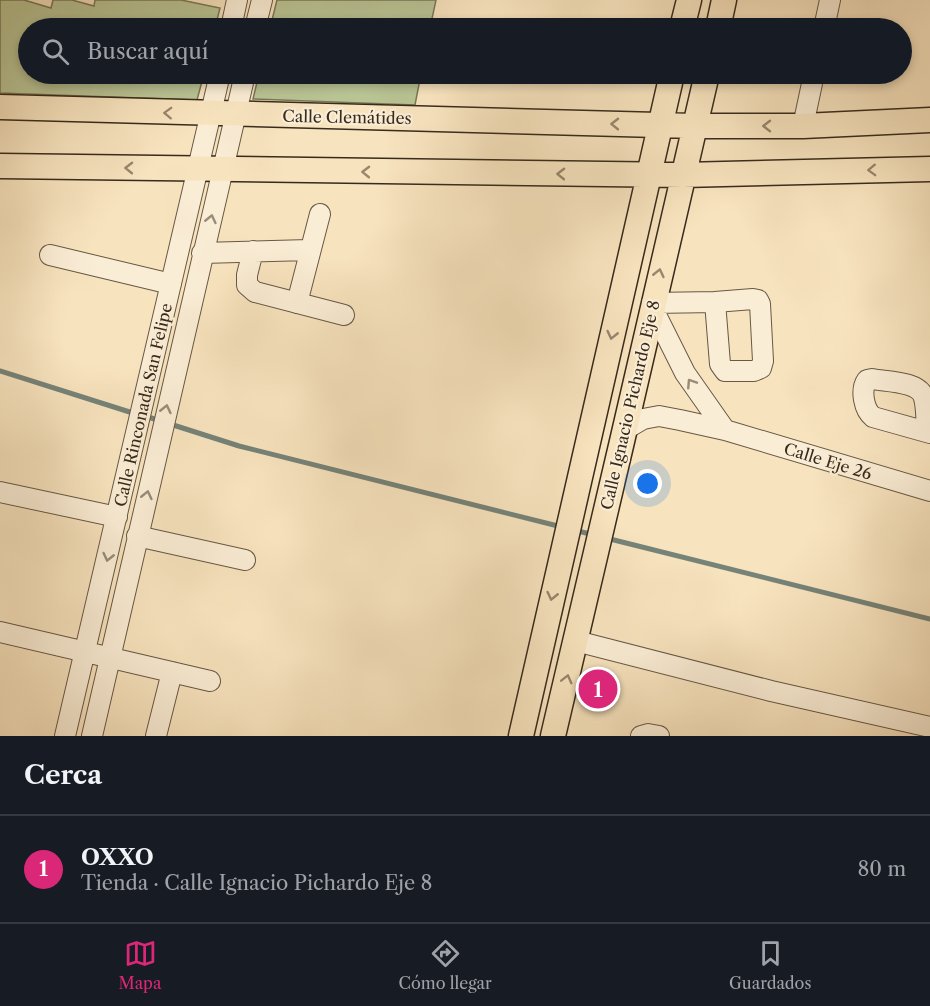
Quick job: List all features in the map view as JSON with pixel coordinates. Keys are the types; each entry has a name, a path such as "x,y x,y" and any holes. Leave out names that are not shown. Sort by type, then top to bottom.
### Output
{"main road":[{"path":"684,18 689,0"},
{"path":"720,18 724,0"},
{"name":"Calle Ignacio Pichardo Eje 8","path":"521,736 670,84"},
{"name":"Calle Ignacio Pichardo Eje 8","path":"553,736 599,547 652,305 704,84"},
{"name":"Calle Clemátides","path":"0,107 694,126 803,126 930,120"},
{"path":"0,166 648,175 930,169"}],"street":[{"path":"233,18 237,0"},
{"path":"258,18 262,0"},
{"path":"826,18 830,0"},
{"name":"Calle Rinconada San Felipe","path":"65,736 218,84"},
{"name":"Calle Rinconada San Felipe","path":"92,736 242,84"},
{"path":"803,126 812,84"},
{"path":"297,303 320,214"},
{"path":"202,253 309,250"},
{"path":"253,251 247,285 255,292 344,315"},
{"path":"50,255 171,284"},
{"path":"715,302 652,305 685,374 725,430"},
{"name":"Calle Eje 26","path":"624,429 643,419 659,416 725,430 930,492"},
{"path":"0,492 117,517"},
{"path":"138,536 245,560"},
{"path":"0,632 210,681"},
{"path":"576,641 771,691 930,727"},
{"path":"156,736 172,672"},
{"path":"641,736 648,734 659,736"}],"green space":[{"path":"0,0 24,0 51,8 53,0 72,0 94,6 95,0 181,0 220,8 218,18 18,18 18,84 201,84 197,100 0,93"},
{"path":"277,0 436,0 432,18 272,18"},
{"path":"257,84 419,84 415,105 253,99"}],"waterway":[{"path":"0,371 136,414"},
{"path":"145,416 239,446 562,527"},
{"path":"574,530 594,535"},
{"path":"606,538 930,619"}],"place":[{"name":"OXXO","path":"598,689"}]}
